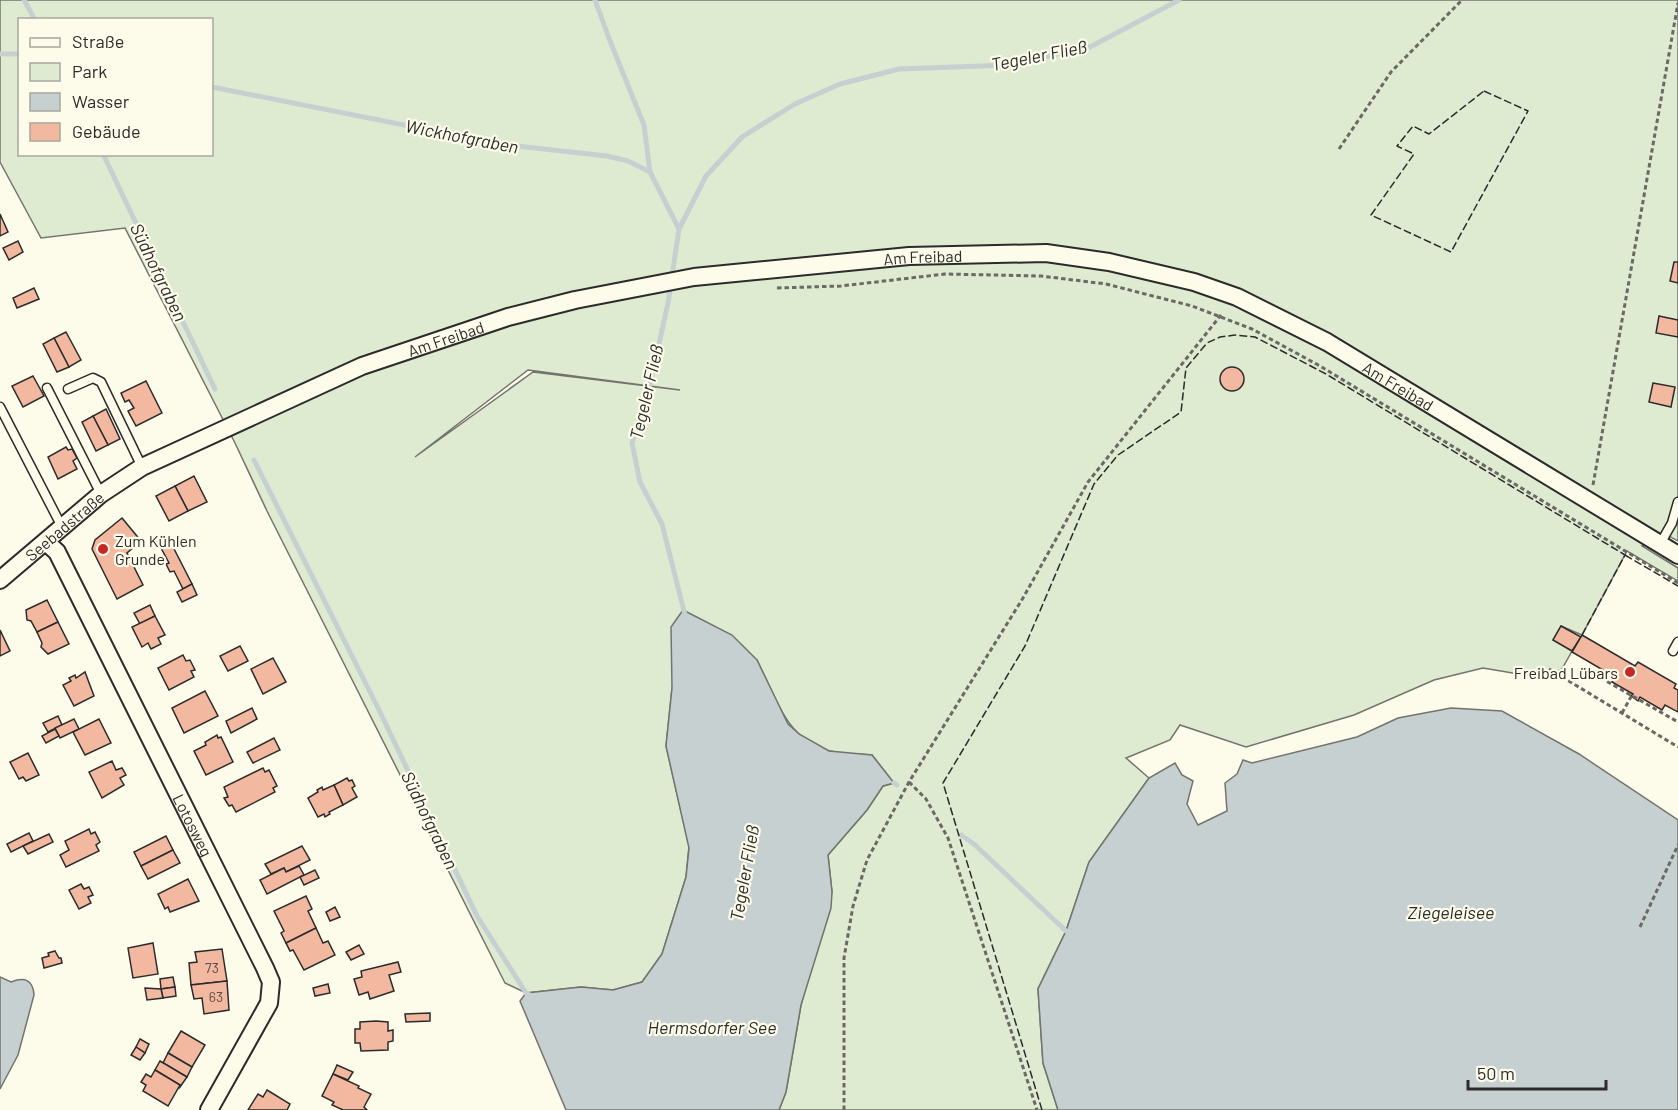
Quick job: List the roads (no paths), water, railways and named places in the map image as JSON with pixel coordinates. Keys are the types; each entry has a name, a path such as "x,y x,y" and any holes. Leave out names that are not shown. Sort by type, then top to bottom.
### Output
{"street":[{"name":"Am Freibad","path":"135,471 362,366 508,317 575,300 694,277 909,256 1046,253 1109,262 1194,282 1237,297 1327,342 1678,555"},
{"name":"Seebadstraße","path":"0,580 101,494 135,471"},
{"name":"Lotosweg","path":"46,542 57,552 222,879 271,982 269,1003 209,1110"}],"lane":[{"path":"69,389 93,378 100,382 135,471"},
{"path":"47,388 101,494"},
{"path":"0,407 62,527"},
{"path":"1660,544 1672,522 1678,502"},
{"path":"1673,651 1678,642"}],"water":[{"name":"Hermsdorfer See","path":"683,610 732,635 757,660 788,724 799,734 829,751 872,755 894,783 883,786 867,810 828,855 832,892 831,908 801,1005 786,1092 779,1110 566,1110 520,1001 526,993 581,987 613,990 642,982 662,954 686,877 689,848 666,746 672,688 671,627"},
{"name":"Ziegeleisee","path":"1451,708 1502,711 1579,754 1678,820 1678,1110 1058,1110 1043,1063 1038,989 1066,931 1089,862 1149,778 1175,763 1182,775 1193,781 1187,804 1198,825 1227,811 1225,783 1237,774 1243,760 1252,763 1357,737 1398,718"},
{"path":"0,977 11,982 27,981 32,986 34,995 18,1055 0,1089"}],"waterway":[{"name":"Südhofgraben","path":"24,0 34,18"},
{"path":"595,0 644,125 650,172"},
{"name":"Tegeler Fließ","path":"685,615 662,524 640,482 632,443 651,380 668,303 679,229 706,176 742,137 795,104 840,84 899,69 1008,65 1090,47 1179,0"},
{"name":"Wickhofgraben","path":"0,54 18,54"},
{"name":"Wickhofgraben","path":"213,87 500,144 607,156 628,161 650,172 679,229"},
{"name":"Südhofgraben","path":"104,156 215,389"},
{"name":"Südhofgraben","path":"254,460 381,714 477,916 526,993 531,996"},
{"path":"961,835 974,844 1066,931"}],"place":[{"name":"Zum Kühlen Grunde","path":"103,549"},
{"name":"Freibad Lübars","path":"1630,672"}]}
